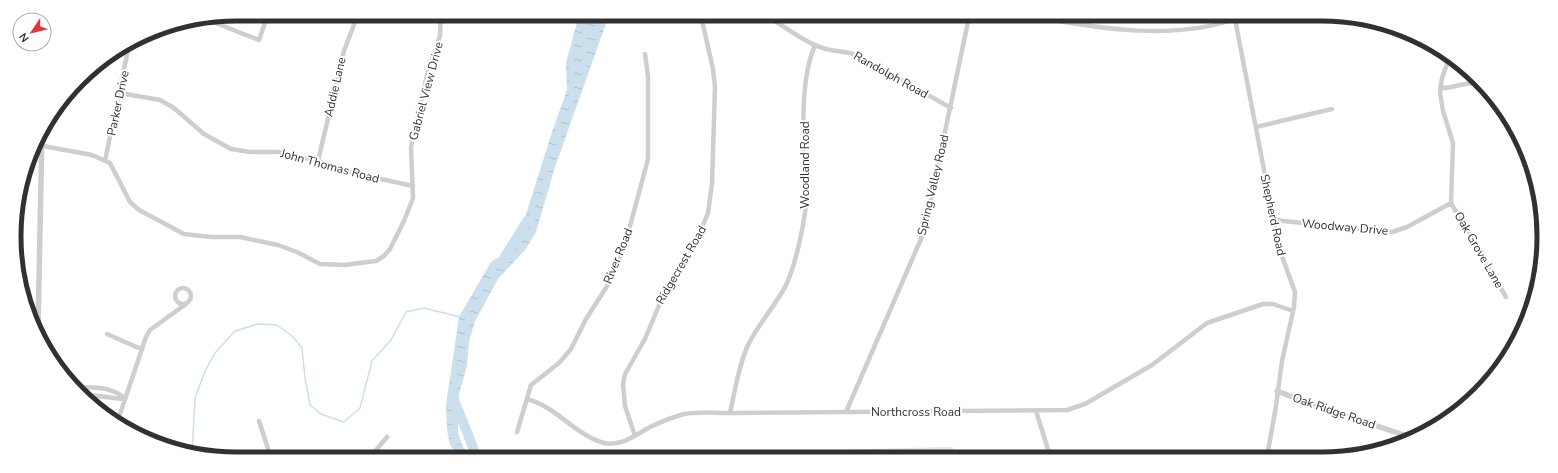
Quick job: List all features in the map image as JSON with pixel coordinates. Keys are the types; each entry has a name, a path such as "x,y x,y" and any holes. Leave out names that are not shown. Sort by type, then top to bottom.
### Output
{"street":[{"path":"214,22 259,40 266,21"},
{"name":"Addie Lane","path":"318,161 344,51 355,21"},
{"name":"Gabriel View Drive","path":"42,146 92,155 105,161 114,169 130,202 139,210 184,234 211,238 240,237 277,245 297,252 320,264 344,265 376,261 384,256 390,249 404,221 413,198 411,146 428,71 440,36 441,21"},
{"name":"Ridgecrest Road","path":"634,436 624,398 623,384 625,374 645,339 667,286 699,235 711,204 715,87 713,69 702,21"},
{"name":"Randolph Road","path":"775,21 815,45 827,50 847,51 859,56 951,108"},
{"name":"Spring Valley Road","path":"846,412 924,232 968,21"},
{"path":"1059,21 1094,27 1154,30 1194,28 1224,21"},
{"name":"Shepherd Road","path":"1238,21 1256,127 1282,258 1295,292 1293,311 1282,361 1268,452"},
{"name":"Woodland Road","path":"730,413 745,354 754,336 784,288 790,274 805,217 804,107 810,58 815,45"},
{"name":"Parker Drive","path":"105,161 128,51"},
{"name":"River Road","path":"517,432 531,386 559,363 570,350 586,319 611,280 626,241 648,159 648,76 645,54"},
{"path":"1447,62 1444,69 1440,88 1443,111 1453,144 1451,203"},
{"path":"1440,88 1451,88 1469,82 1472,82"},
{"name":"John Thomas Road","path":"120,93 160,100 174,108 204,134 231,149 250,152 279,152 318,161 367,176 413,186"},
{"path":"1256,127 1332,109"},
{"path":"38,322 42,146"},
{"name":"Woodway Drive","path":"1274,220 1392,232 1408,227 1451,203"},
{"name":"Oak Grove Lane","path":"1451,203 1506,298"},
{"path":"119,417 141,349 150,330 186,304"},
{"name":"Northcross Road","path":"527,400 547,408 588,438 605,443 616,444 668,419 697,412 1067,410 1085,404 1164,357 1199,328 1212,321 1263,304 1273,304 1293,311"},
{"path":"107,334 141,349"},
{"path":"82,387 103,388 118,392 125,399"},
{"name":"Oak Ridge Road","path":"1277,391 1405,435"},
{"path":"90,395 98,395 113,399 125,399"},
{"path":"1036,411 1049,452"},
{"path":"259,421 269,452"},
{"path":"374,452 387,437"}],"shaded area":[{"path":"953,447 954,452 766,452"}],"water":[{"path":"577,21 607,21 554,170 536,232 525,250 498,279 475,321 469,342 467,365 458,398 458,433 463,447 467,452 455,452 450,445 447,430 446,405 459,317 491,262 504,254 518,240 552,132 567,90 566,63"}],"waterway":[{"path":"505,257 528,220"},
{"path":"192,448 195,398 205,371 215,353 235,331 258,324 277,325 292,336 302,348 310,405 321,414 344,422 360,408 372,361 391,340 406,312 424,308 460,317"},
{"path":"453,397 475,452"}]}
